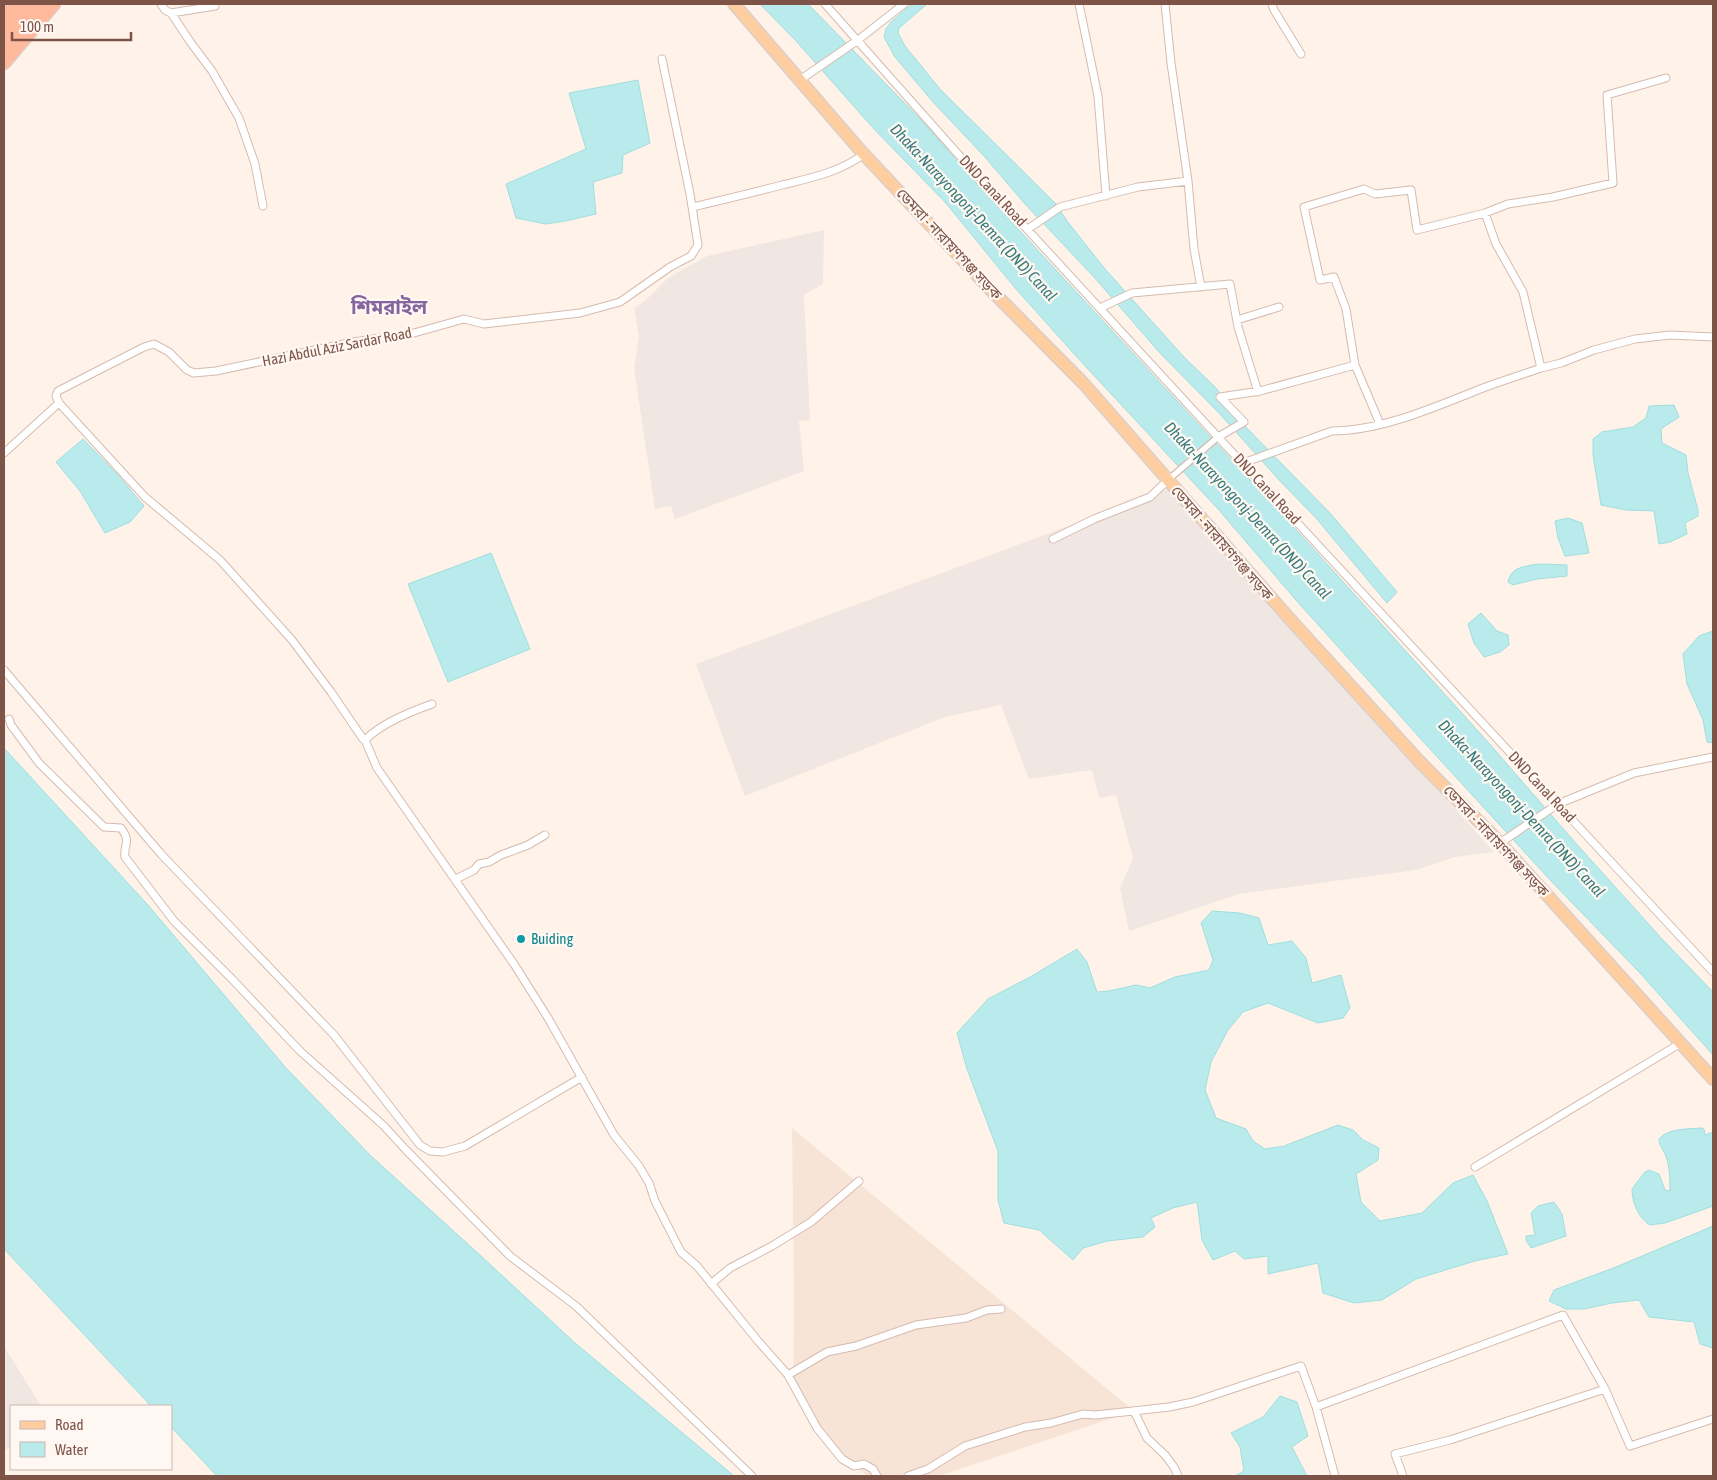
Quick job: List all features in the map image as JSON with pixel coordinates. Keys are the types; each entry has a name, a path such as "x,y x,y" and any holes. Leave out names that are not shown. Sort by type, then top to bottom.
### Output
{"highway":[{"path":"4,17 16,4"},
{"path":"4,33 28,4"},
{"path":"4,49 42,4"},
{"path":"4,62 54,4"}],"main road":[{"name":"ডেমরা - নারায়ণগঞ্জ সড়ক","path":"734,4 864,154 989,288 1084,384 1288,618 1418,760 1500,843 1713,1079"}],"street":[{"path":"161,4 165,10 171,13 212,70 239,118 255,164 263,206"},
{"name":"DND Canal Road","path":"825,4 958,154 1713,972"},
{"path":"1079,4 1098,96 1106,196"},
{"path":"1165,4 1200,287"},
{"path":"1272,4 1301,54"},
{"path":"800,80 858,40 901,5"},
{"path":"171,13 215,6"},
{"name":"Hazi Abdul Aziz Sardar Road","path":"58,400 58,391 144,347 154,344 169,352 187,370 194,373 216,371 353,342 414,333 464,319 484,324 580,313 620,302 670,267 691,256 698,245 662,59"},
{"path":"1380,424 1356,365 1346,309 1334,277 1320,280 1304,207 1364,189 1375,194 1411,190 1417,230 1485,213 1508,204 1553,197 1613,183 1606,94 1666,78"},
{"path":"692,207 837,170 864,154"},
{"path":"1028,229 1060,207 1138,187 1188,181"},
{"path":"1485,213 1496,244 1523,292 1541,368"},
{"path":"1100,308 1132,293 1230,284 1238,327 1258,392"},
{"path":"1237,320 1279,307"},
{"path":"1243,463 1332,431 1347,431 1380,424 1430,410 1541,368 1561,363 1594,350 1635,339 1670,335 1713,337"},
{"path":"1053,539 1094,519 1150,497 1218,437 1244,422 1220,398 1258,392 1356,365"},
{"path":"4,454 58,400 145,497 220,560 292,640 332,692 365,740 377,768 514,964 582,1077 614,1135 640,1166 649,1183 655,1201 681,1252 697,1266 788,1376 817,1428 842,1458 854,1466 864,1464 873,1469 877,1476"},
{"path":"4,670 161,854 334,1035 420,1145 430,1151 443,1152 465,1146 582,1077"},
{"path":"365,740 371,734 394,720 432,704"},
{"path":"9,719 11,725 39,763 104,827 121,828 127,836 125,857 174,921 234,980 300,1051 383,1125 510,1256 576,1306 752,1476"},
{"path":"1500,843 1558,804 1634,773 1713,757"},
{"path":"456,879 474,870 479,864 489,862 501,855 528,845 545,835"},
{"path":"1475,1167 1681,1043"},
{"path":"712,1284 730,1268 772,1246 811,1222 859,1181"},
{"path":"788,1376 827,1352 856,1346 916,1325 966,1318 987,1310 1001,1309"},
{"path":"1316,1407 1564,1315 1605,1389 1630,1446 1713,1419"},
{"path":"908,1476 928,1469 965,1446 1010,1432 1083,1414 1095,1415 1134,1411 1193,1402 1301,1366 1316,1407 1335,1476"},
{"path":"1402,1476 1395,1454 1450,1440 1605,1389"},
{"path":"1134,1411 1147,1438 1165,1455 1178,1476"}],"shaded area":[{"path":"824,230 823,284 804,295 810,420 799,421 804,471 675,519 671,506 655,509 634,368 639,337 634,308 645,301 668,278 707,256"},
{"path":"1171,488 1262,594 1494,852 1455,857 1416,870 1239,894 1129,931 1120,888 1133,858 1116,795 1099,798 1092,770 1029,779 1001,705 945,717 745,796 696,664"},
{"path":"792,1128 1134,1411 939,1476 868,1476 842,1459 793,1383"},
{"path":"4,1346 40,1405 10,1405 10,1448 4,1451"}],"water":[{"name":"Dhaka-Narayongonj-Demra (DND) Canal","path":"760,4 808,4 925,124 984,192 1299,533 1487,741 1662,939 1713,992 1713,1055 1639,972 1551,881 1430,749 1295,599 1218,509 1016,289 945,202 874,129 797,42"},
{"path":"912,4 927,4 899,28 898,33 905,46 940,89 1056,204 1105,269 1184,357 1216,388 1236,417 1330,513 1397,592 1387,603 1316,518 1218,412 1159,352 1094,277 933,102 895,57 884,37 886,29 891,22"},
{"path":"638,80 650,143 623,155 622,173 593,182 596,214 546,224 516,218 506,184 586,149 569,93"},
{"path":"1674,405 1679,417 1661,429 1662,443 1686,455 1688,473 1698,516 1685,523 1687,534 1670,542 1659,544 1654,511 1626,510 1601,505 1593,455 1593,439 1602,432 1633,427 1646,418 1649,406"},
{"path":"83,439 117,474 144,506 130,522 105,533 80,491 56,462"},
{"path":"1568,518 1582,523 1589,553 1565,556 1558,538 1555,521"},
{"path":"491,553 530,649 448,682 408,584"},
{"path":"1540,564 1567,565 1567,576 1537,579 1513,585 1508,582 1512,573 1516,570 1525,566"},
{"path":"1481,613 1497,631 1508,635 1509,645 1500,652 1484,657 1474,643 1468,624"},
{"path":"1713,631 1713,743 1707,742 1703,720 1687,684 1683,654 1699,636"},
{"path":"4,748 147,904 286,1068 371,1156 575,1343 734,1476 217,1476 172,1428 172,1405 150,1405 4,1249"},
{"path":"1212,911 1240,913 1259,918 1268,945 1292,941 1306,958 1312,983 1341,975 1350,1008 1343,1018 1318,1023 1268,1003 1243,1012 1228,1030 1211,1062 1205,1090 1216,1118 1246,1129 1253,1141 1265,1149 1284,1146 1338,1125 1353,1130 1363,1140 1379,1148 1378,1160 1356,1174 1361,1202 1380,1221 1422,1213 1453,1183 1473,1175 1487,1201 1508,1254 1475,1261 1416,1279 1382,1300 1354,1303 1323,1293 1318,1263 1268,1274 1268,1256 1244,1259 1235,1251 1213,1260 1202,1240 1197,1202 1173,1208 1151,1218 1155,1227 1143,1237 1107,1241 1083,1248 1073,1260 1039,1230 1004,1223 998,1200 998,1151 967,1069 957,1033 988,999 1077,949 1087,962 1097,992 1136,985 1150,988 1175,977 1209,970 1213,960 1201,923"},
{"path":"1702,1128 1705,1135 1713,1132 1713,1206 1665,1223 1650,1225 1636,1209 1632,1189 1644,1173 1649,1170 1659,1174 1665,1190 1670,1191 1668,1163 1659,1139 1673,1131"},
{"path":"1554,1202 1562,1214 1566,1236 1531,1248 1526,1240 1526,1236 1535,1235 1531,1213 1538,1206"},
{"path":"1713,1226 1713,1348 1700,1344 1694,1322 1649,1317 1639,1300 1584,1309 1566,1309 1549,1301 1554,1290 1616,1267"},
{"path":"1280,1396 1297,1402 1308,1436 1292,1447 1307,1476 1235,1476 1244,1471 1240,1447 1231,1433 1263,1417"}],"place":[{"name":"Buiding","path":"521,939"}],"district":[{"name":"শিমরাইল","path":"389,307"}]}
